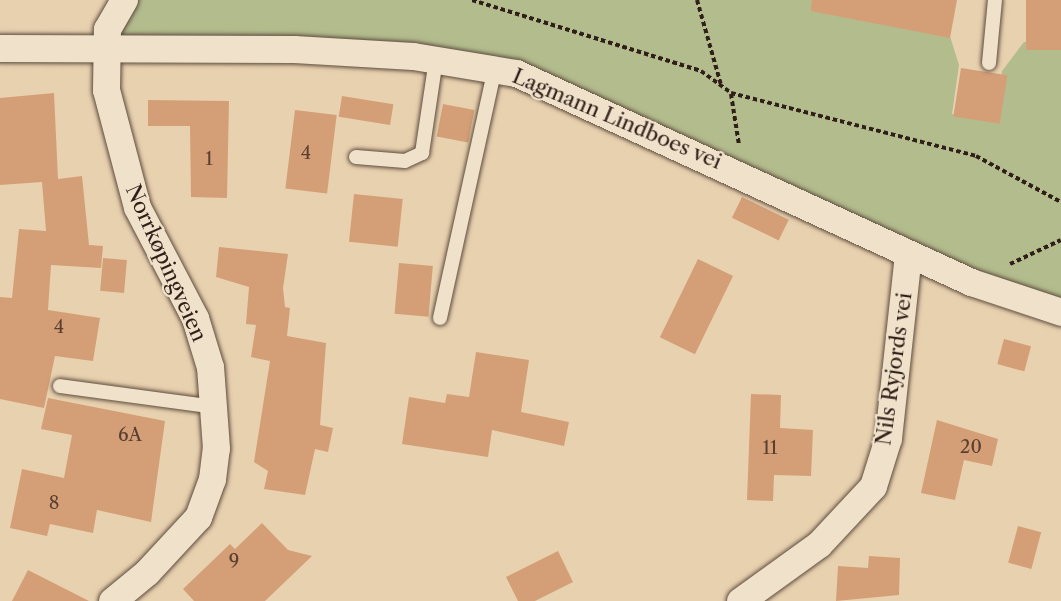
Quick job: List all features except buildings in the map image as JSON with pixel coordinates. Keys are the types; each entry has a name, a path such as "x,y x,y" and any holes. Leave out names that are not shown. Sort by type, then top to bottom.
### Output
{"street":[{"name":"Norrkøpingveien","path":"112,601 147,572 198,517 213,479 215,407 195,318 137,207 119,155 104,50 107,29 124,0"},
{"name":"Lagmann Lindboes vei","path":"0,48 294,49 436,59 495,68 742,173 971,282 1061,312"},
{"name":"Nils Ryjords vei","path":"740,601 819,544 873,486 888,438 908,254"}],"lane":[{"path":"989,63 995,0"},
{"path":"356,157 405,161 422,153 436,59"},
{"path":"440,318 495,68"},
{"path":"60,386 215,407"}],"path":[{"path":"472,0 691,67 731,93 976,156 1061,202"},
{"path":"698,0 721,86"},
{"path":"731,93 742,173"},
{"path":"971,282 1061,240"}],"green space":[{"path":"122,0 828,0 948,30 959,65 952,114 995,121 1002,71 1024,42 1061,40 1061,312 516,73 104,50"}]}
